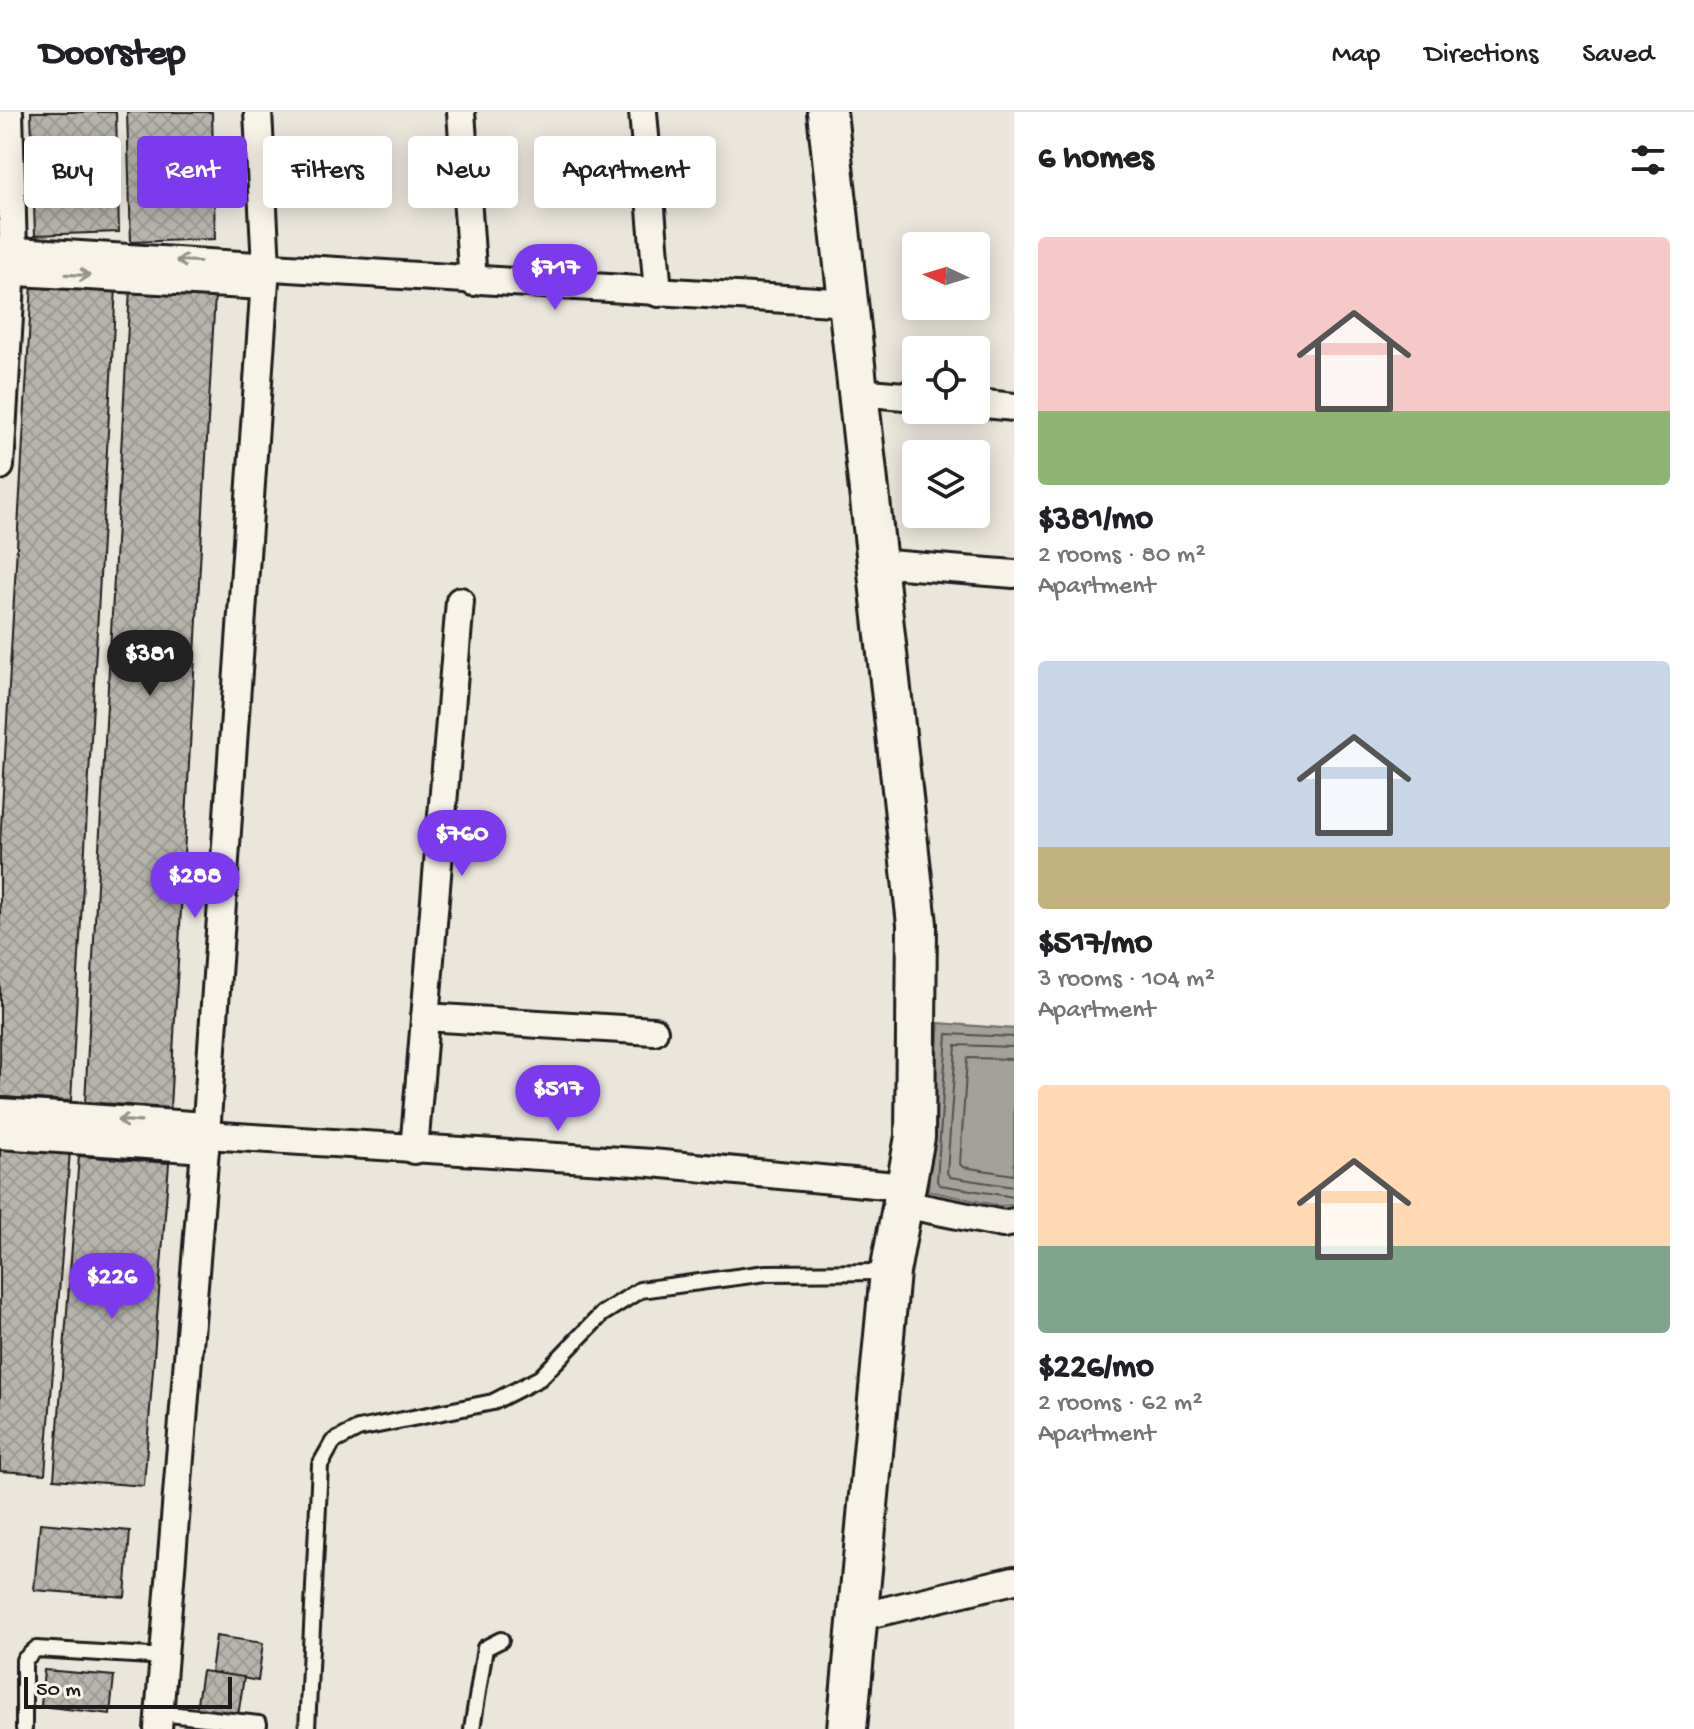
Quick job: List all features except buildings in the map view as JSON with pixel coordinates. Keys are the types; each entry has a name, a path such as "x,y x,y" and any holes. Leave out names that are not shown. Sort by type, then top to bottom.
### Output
{"street":[{"path":"0,466 9,112"},
{"path":"159,1721 206,1137 265,276 258,112"},
{"path":"461,112 473,282"},
{"path":"643,112 658,293"},
{"path":"827,112 917,924 915,1137 890,1272 847,1729"},
{"path":"6,261 849,303"},
{"path":"857,392 902,396"},
{"path":"990,404 1014,407"},
{"path":"875,563 1014,574"},
{"path":"414,1150 460,601"},
{"path":"425,1017 654,1031"},
{"path":"0,1112 206,1137"},
{"path":"0,1135 206,1137 652,1163 904,1195 1003,1224 1014,1222"},
{"path":"859,1617 1014,1580"}],"lane":[{"path":"307,1729 320,1465 333,1442 358,1429 493,1402 540,1378 602,1314 640,1290 766,1273 890,1272"},
{"path":"472,1729 485,1648 501,1640"},
{"path":"24,1729 24,1660 28,1653 36,1649 166,1657"},
{"path":"159,1721 259,1724 258,1729"}],"water":[{"path":"939,1023 1014,1029 1014,1205 1000,1206 928,1191"}]}
